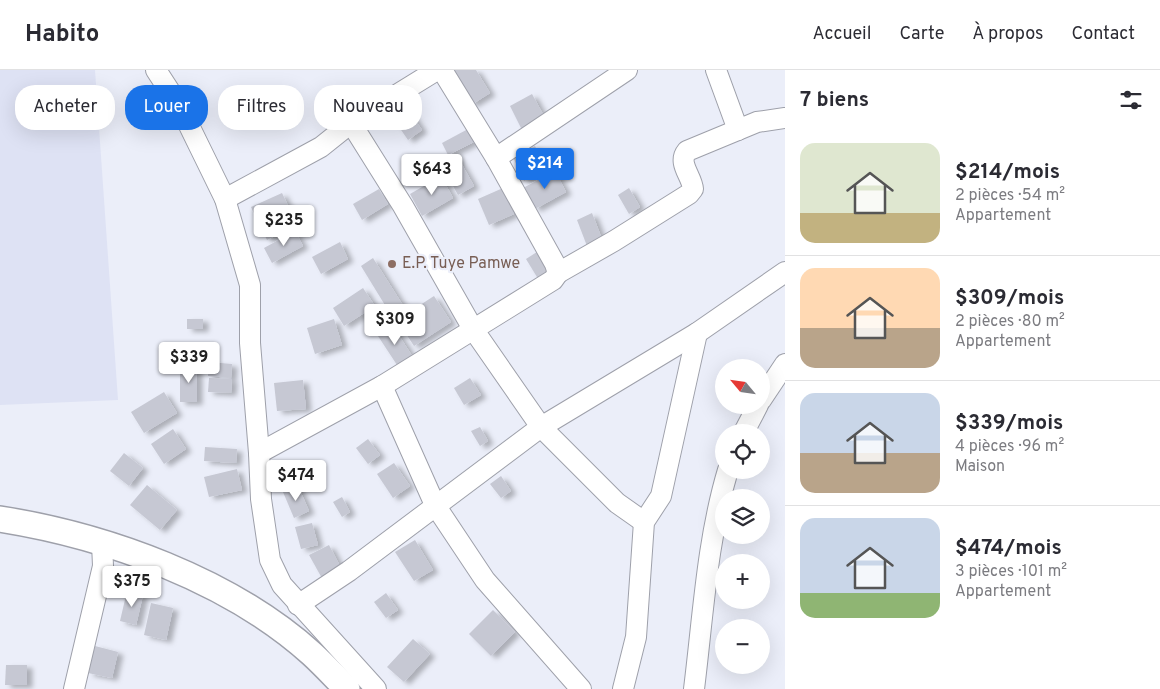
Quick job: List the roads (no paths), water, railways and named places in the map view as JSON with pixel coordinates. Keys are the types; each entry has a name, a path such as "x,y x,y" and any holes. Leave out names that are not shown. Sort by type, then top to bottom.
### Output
{"main road":[{"path":"0,519 41,526 102,543 184,574 237,602 274,625 312,653 347,689"}],"street":[{"path":"156,70 184,115 226,199 250,285 250,343 259,453 260,499 270,560 282,585 298,605 376,689"},
{"path":"413,85 437,70"},
{"path":"442,70 496,158 555,264 558,273"},
{"path":"496,158 627,70"},
{"path":"716,70 738,130"},
{"path":"259,453 382,386 553,280 558,273 614,241 689,194 693,190 692,183 683,162 683,156 687,151 757,122 785,118"},
{"path":"226,199 321,147 342,130"},
{"path":"355,130 403,206 473,329 541,427 617,503 644,522"},
{"path":"298,605 350,571 435,505 541,427 697,333 785,272"},
{"path":"623,689 636,637 644,522 661,496 697,333"},
{"path":"770,386 785,364"},
{"path":"382,386 435,505 485,580 581,689"},
{"path":"694,689 714,537 721,493 725,479"},
{"path":"74,689 103,566 102,543"}],"place":[{"name":"E.P. Tuye Pamwe","path":"392,264"}]}
